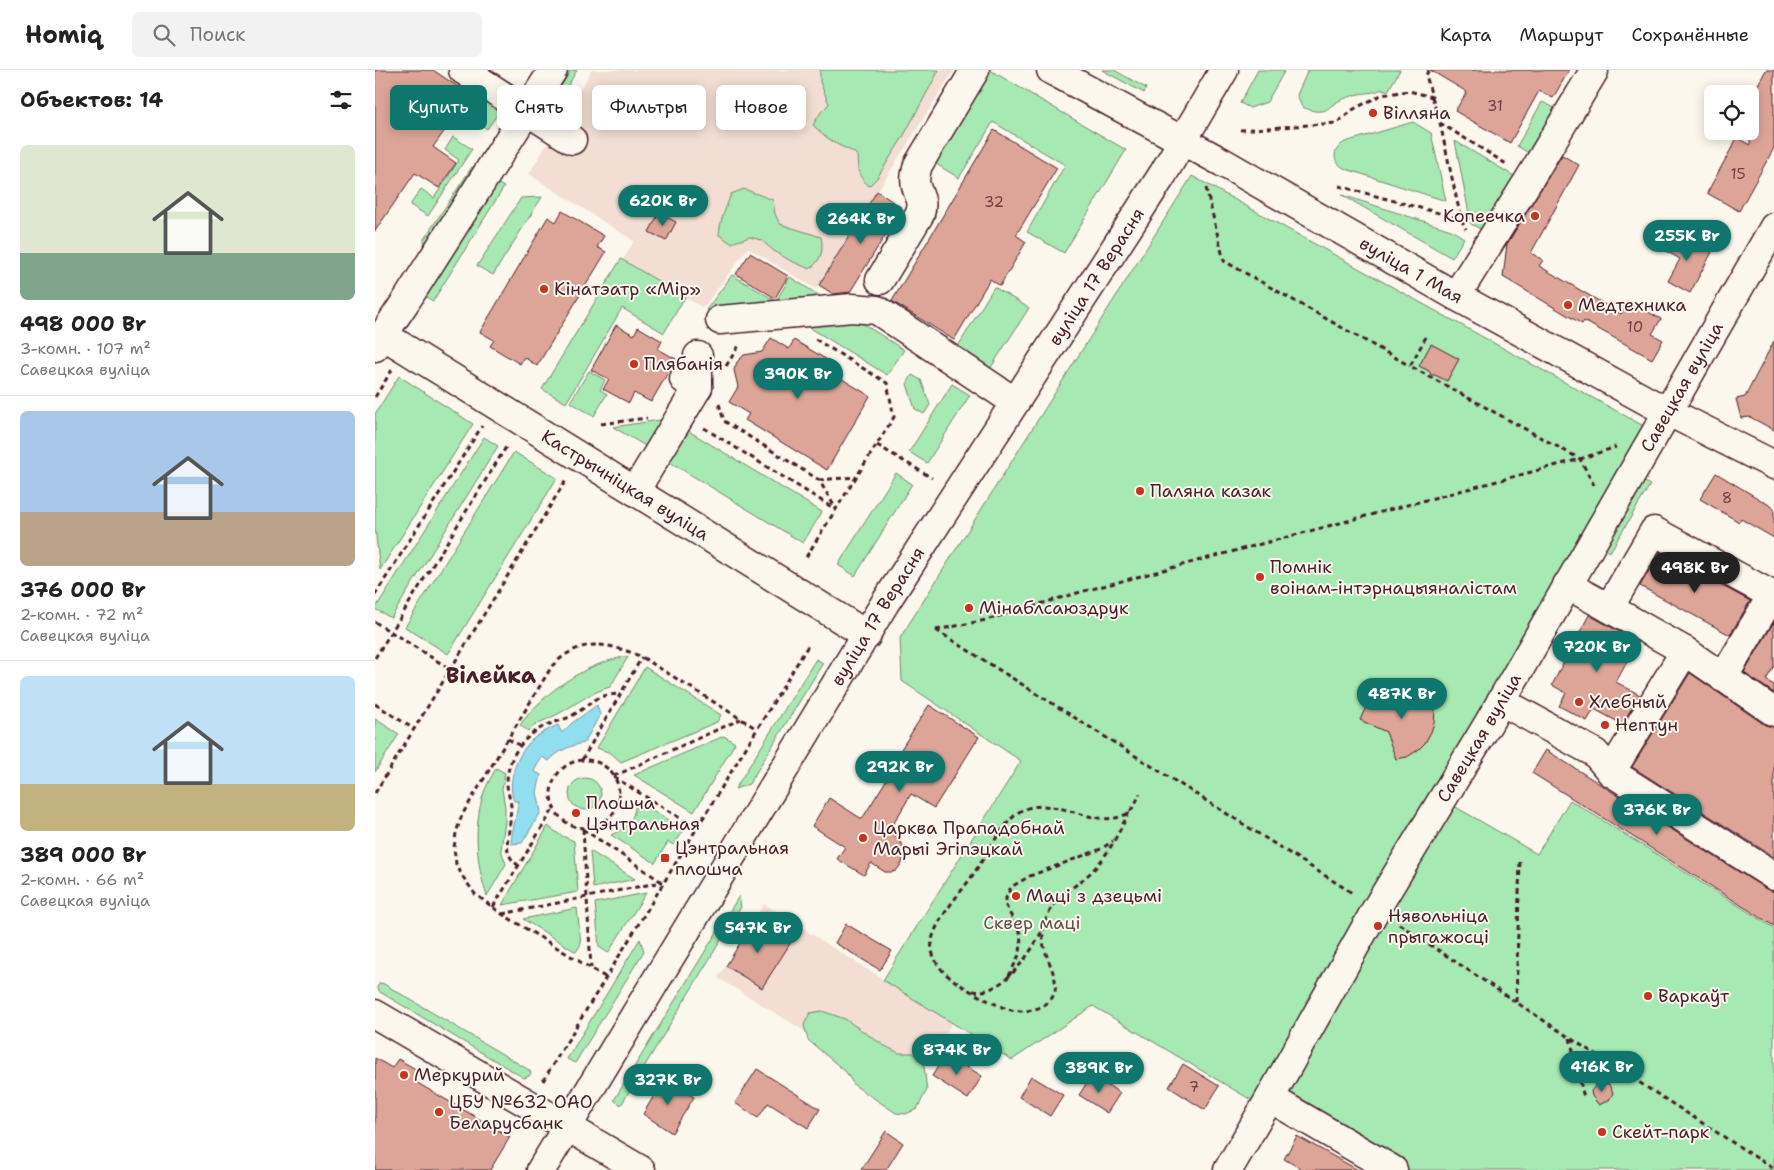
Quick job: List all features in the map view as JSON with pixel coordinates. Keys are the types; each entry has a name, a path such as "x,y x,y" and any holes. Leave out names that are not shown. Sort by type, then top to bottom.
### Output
{"street":[{"path":"463,70 497,92"},
{"path":"544,85 553,70"},
{"path":"880,280 920,214 923,205 916,186 915,177 918,165 975,70"},
{"name":"вуліца 1 Мая","path":"1051,70 1182,141 1456,296 1649,402 1774,465"},
{"name":"вуліца 17 Верасня","path":"541,1170 885,603 1182,141 1224,70"},
{"path":"1456,296 1594,71"},
{"path":"379,341 515,130"},
{"path":"556,130 572,140"},
{"name":"Савецкая вуліца","path":"1228,1170 1376,909 1501,701 1774,226"},
{"path":"720,320 852,308 877,310 1015,402"},
{"name":"Кастрычніцкая вуліца","path":"379,341 635,491 867,635"},
{"path":"635,491 682,414 693,374"},
{"path":"1609,608 1654,531 1772,594 1723,678"},
{"path":"1567,585 1685,651 1774,712"},
{"path":"1611,772 1685,651"},
{"path":"1501,701 1595,752 1611,772 1774,876"},
{"path":"375,1014 641,1170"},
{"path":"1270,1098 1393,1170"}],"path":[{"path":"1339,186 1461,218 1426,75 1429,70"},
{"path":"1240,130 1337,123 1354,109 1381,95 1409,91 1432,98"},
{"path":"1439,123 1530,178"},
{"path":"1206,188 1224,262 1580,459 1597,491"},
{"path":"807,557 894,418 887,383 813,337"},
{"path":"1410,366 1427,337"},
{"path":"375,397 396,365"},
{"path":"601,424 682,414 836,509"},
{"path":"375,594 485,421"},
{"path":"724,421 819,480 836,509"},
{"path":"375,658 512,438"},
{"path":"877,445 932,478"},
{"path":"936,630 986,620 1077,593 1580,459 1617,447"},
{"path":"375,793 570,473"},
{"path":"819,480 857,477"},
{"path":"375,622 450,669"},
{"path":"605,977 503,914 475,894 456,864 453,848 462,815 552,666 569,653 584,645 603,644 621,648 642,657 757,729"},
{"path":"545,1077 809,644"},
{"path":"582,760 642,657"},
{"path":"519,866 509,856 507,842 511,806 507,784 511,760 519,745 531,733 572,716 602,696 621,694"},
{"path":"375,704 414,729"},
{"path":"614,776 741,719"},
{"path":"508,738 519,745"},
{"path":"663,882 583,829 563,821 554,808 551,794 552,784 557,775 563,768 582,760 600,764 614,776 696,828"},
{"path":"583,829 593,828 603,823 617,807 619,797 618,786 614,776"},
{"path":"970,990 979,992 989,989 1009,976 1025,958 1043,930 1055,904 1089,874 1106,854 1141,794"},
{"path":"1043,930 1044,947 1056,977 1055,992 1048,1003 1038,1009 1024,1011 1010,1009 982,998 944,972 935,961 932,949 932,939 942,918 1002,830 1023,809 1038,805 1056,807 1107,820 1129,812"},
{"path":"493,907 554,808"},
{"path":"583,829 591,968"},
{"path":"1009,976 1020,952 1021,943 1020,933 1006,906 1006,898 1011,887 1030,876 1101,849 1115,839"},
{"path":"1516,1002 1520,858"},
{"path":"503,914 663,882"},
{"path":"1569,1038 1584,1098"}],"shaded area":[{"path":"592,70 954,70 816,289 748,248 703,308 623,260 634,241 529,174 556,130 582,130 582,87"},
{"path":"764,904 952,1023 908,1094 718,978"}],"green space":[{"path":"571,70 577,70 568,85 562,85"},
{"path":"820,70 939,70 903,137 877,178 869,186 862,179 859,172 857,155 832,141 813,125 821,112 829,104 820,82"},
{"path":"990,70 1126,150 1064,253 1027,232 1065,165 993,122 959,178 933,162"},
{"path":"1102,70 1114,70 1146,88 1144,93"},
{"path":"1258,70 1285,70 1267,102 1250,108 1240,103"},
{"path":"1308,70 1400,70 1388,91 1382,89 1356,95 1338,101 1325,110 1318,111 1302,107 1297,95"},
{"path":"487,94 497,100 497,115 487,129"},
{"path":"1542,102 1553,107 1557,119 1535,157 1517,146"},
{"path":"1413,122 1431,133 1446,201 1346,169 1336,160 1335,152 1345,142"},
{"path":"453,137 472,149 428,216 410,205 421,189 434,198 459,160 445,150"},
{"path":"1455,141 1519,179 1486,232 1471,224"},
{"path":"472,167 479,167 425,249 424,239"},
{"name":"Сквер маці","path":"1192,176 1649,429 1435,795 1537,854 1570,800 1774,928 1774,1170 1369,1170 1093,1006 1012,1060 883,980 1021,761 902,681 900,638"},
{"path":"495,182 504,187 433,301 423,295"},
{"path":"744,189 773,200 775,214 780,224 821,237 821,255 810,269 774,251 761,240 750,237 731,243 719,235 722,219 731,194"},
{"path":"1342,195 1451,230 1464,238 1452,258"},
{"path":"542,197 493,275 477,266 521,198"},
{"path":"621,259 685,297 664,333 622,308 566,403 542,389"},
{"path":"732,275 776,301 790,277 828,301 706,310"},
{"path":"994,287 1029,308 990,369 957,348"},
{"path":"851,316 904,350 887,375 799,321"},
{"path":"589,371 605,380 600,390 607,394 594,416 570,402"},
{"path":"912,375 921,380 930,405 924,414 915,409 907,384"},
{"path":"399,376 473,424 380,570 375,528 375,414"},
{"path":"952,384 970,395 927,463 909,452"},
{"path":"667,419 649,448 613,427"},
{"path":"687,430 822,512 803,543 668,461"},
{"path":"484,437 498,446 391,618 375,609"},
{"path":"514,452 557,478 448,654 405,627"},
{"path":"896,473 912,484 855,576 838,565"},
{"path":"1641,480 1650,485 1610,552 1601,547"},
{"path":"628,657 610,687 590,695 528,731 520,725 529,713 552,691 594,666"},
{"path":"816,659 823,663 749,784 735,789"},
{"path":"645,667 721,715 717,722 621,762 611,753 597,748"},
{"path":"375,719 399,734 375,772"},
{"path":"724,736 735,743 694,812 634,775"},
{"path":"496,768 505,773 502,789 505,821 501,850 506,864 487,896 478,858 477,831 484,792"},
{"path":"585,778 597,782 601,794 597,806 585,810 573,806 569,794 573,782"},
{"path":"635,799 684,830 674,845 668,842 655,863 611,835 622,829 630,821 633,816"},
{"path":"548,826 560,835 574,841 578,892 502,905"},
{"path":"590,851 635,879 593,888"},
{"path":"646,893 608,953 599,947 595,903"},
{"path":"739,896 741,907 621,1105 614,1100"},
{"path":"577,908 581,944 576,952 523,919"},
{"path":"640,939 644,951 575,1063 567,1059"},
{"path":"380,983 529,1070 531,1073 524,1078 380,992 377,987"},
{"path":"822,1011 845,1019 883,1045 899,1053 913,1053 923,1060 927,1090 917,1109 906,1114 896,1113 854,1085 846,1072 808,1040 804,1025 810,1013"}],"water":[{"path":"597,705 600,715 584,743 565,749 549,761 542,757 534,771 541,775 537,792 541,812 522,843 511,844 519,801 514,801 511,785 518,759 533,739 558,725 562,733 572,723"}],"building":[{"path":"375,70 433,70 455,85 390,85 390,130 445,130 433,147 456,163 439,188 415,173 375,231"},
{"path":"1430,70 1569,70 1553,98 1539,91 1510,143 1455,111 1467,92"},
{"path":"1766,70 1774,70 1774,148 1739,211 1707,193 1736,140 1741,140 1750,145 1750,140 1759,140 1758,85"},
{"path":"994,130 1057,168 1016,235 1026,242 1000,286 990,279 954,340 892,301"},
{"path":"1562,155 1579,165 1531,253 1543,260 1539,266 1621,314 1628,301 1661,319 1652,334 1663,340 1652,359 1584,321 1582,324 1503,277 1507,244"},
{"path":"877,191 902,208 850,292 833,294 819,285"},
{"name":"Кінатэатр «Мір»","path":"562,211 604,236 597,247 606,252 537,366 524,357 520,364 490,346 494,340 480,332 548,217 556,222"},
{"path":"659,213 676,222 666,241 649,232"},
{"path":"1676,232 1712,252 1690,293 1668,281 1680,259 1666,251"},
{"path":"750,253 788,276 775,298 736,274"},
{"name":"Плябанія","path":"616,325 634,335 638,327 662,341 658,349 676,359 651,402 634,393 629,403 603,389 609,379 591,370"},
{"path":"771,338 789,349 794,340 829,361 824,368 870,396 827,470 745,420 749,414 729,402 738,387 734,370 737,362 744,355 762,352"},
{"path":"1774,341 1774,430 1750,417 1741,418 1736,399 1745,397"},
{"path":"1431,344 1459,359 1447,381 1431,375 1429,371 1419,366"},
{"path":"1716,473 1774,508 1774,538 1741,519 1739,522 1700,499"},
{"path":"1660,552 1750,601 1730,635 1640,586"},
{"path":"1589,615 1638,642 1616,682 1640,695 1622,724 1594,709 1587,721 1559,706 1566,693 1552,685"},
{"path":"1774,622 1774,666 1766,680 1774,685 1774,693 1744,673"},
{"path":"1690,673 1765,725 1774,727 1774,857 1632,767"},
{"path":"1375,687 1400,698 1429,691 1435,712 1431,732 1425,743 1407,757 1396,759 1386,732 1360,720"},
{"path":"929,705 979,737 934,808 911,794 890,830 904,847 905,852 902,863 896,871 885,872 871,863 864,875 837,859 845,847 812,826 829,798 862,819 887,779 884,776"},
{"path":"1546,750 1766,889 1774,892 1774,926 1532,773"},
{"path":"754,920 791,942 762,988 726,966"},
{"path":"846,924 892,951 880,970 835,943"},
{"path":"946,1054 982,1076 968,1099 932,1076"},
{"name":"ЦБУ №632 ОАО Беларусбанк","path":"375,1058 392,1068 398,1059 419,1071 414,1081 510,1137 490,1170 375,1170"},
{"path":"1183,1064 1219,1086 1205,1110 1169,1087"},
{"path":"757,1069 820,1109 808,1128 768,1103 758,1118 735,1103"},
{"path":"1092,1075 1120,1093 1107,1113 1079,1095"},
{"path":"1031,1076 1063,1095 1050,1116 1019,1097"},
{"path":"664,1079 694,1097 672,1133 643,1114"},
{"path":"1599,1082 1609,1085 1613,1093 1609,1100 1599,1105 1592,1096 1591,1091"},
{"path":"886,1131 903,1143 886,1170 861,1170"},
{"path":"1297,1136 1358,1170 1303,1170 1284,1159"}],"place":[{"name":"Вілляна","path":"1373,113"},
{"name":"Копеечка","path":"1535,216"},
{"name":"Кінатэатр «Мір»","path":"544,289"},
{"name":"Медтехника","path":"1568,305"},
{"name":"Плябанія","path":"634,364"},
{"name":"Паляна казак","path":"1140,491"},
{"name":"Помнік воінам-інтэрнацыяналістам","path":"1260,577"},
{"name":"Мінаблсаюздрук","path":"969,608"},
{"name":"Хлебный","path":"1579,702"},
{"name":"Нептун","path":"1605,725"},
{"name":"Плошча Цэнтральная","path":"576,813"},
{"name":"Царква Прападобнай Марыі Эгіпэцкай","path":"863,838"},
{"name":"Цэнтральная плошча","path":"665,858"},
{"name":"Маці з дзецьмі","path":"1016,896"},
{"name":"Нявольніца прыгажосці","path":"1378,926"},
{"name":"Варкаўт","path":"1648,996"},
{"name":"Меркурий","path":"404,1075"},
{"name":"ЦБУ №632 ОАО Беларусбанк","path":"439,1112"},
{"name":"Скейт-парк","path":"1602,1132"}],"district":[{"name":"Вілейка","path":"491,675"}]}
